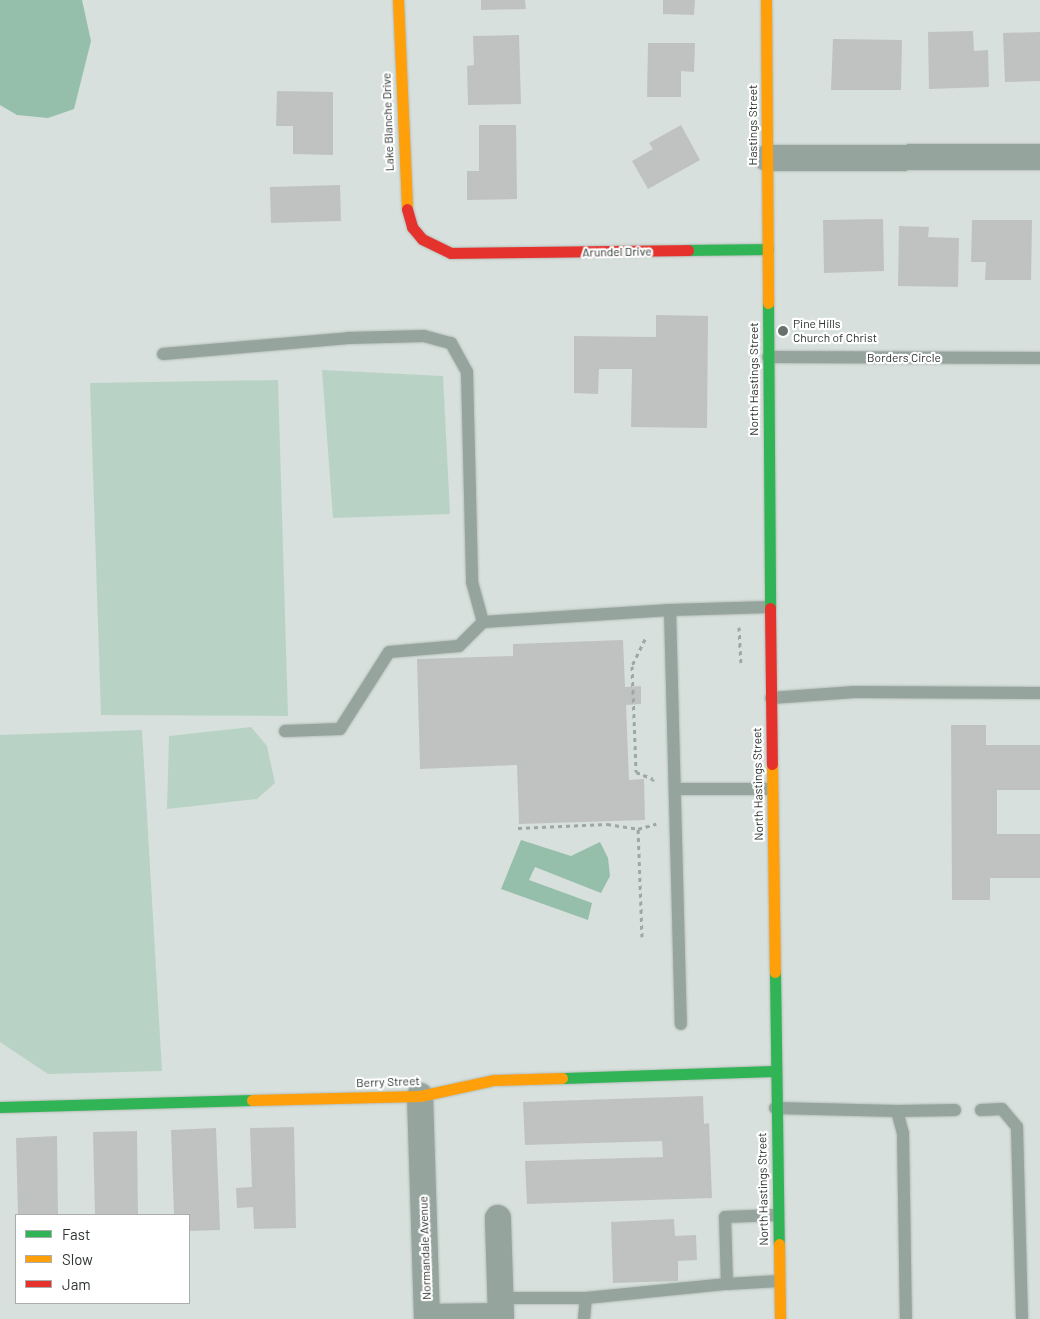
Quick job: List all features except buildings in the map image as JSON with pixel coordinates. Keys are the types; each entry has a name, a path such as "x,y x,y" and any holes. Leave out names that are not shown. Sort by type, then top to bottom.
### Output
{"street":[{"name":"Lake Blanche Drive","path":"398,0 405,204 412,227 422,239"},
{"name":"Hastings Street","path":"766,0 768,249"},
{"path":"767,158 1040,157"},
{"name":"Arundel Drive","path":"422,239 435,247 451,253 768,249"},
{"name":"North Hastings Street","path":"768,249 775,1108 780,1319"},
{"name":"Berry Street","path":"0,1106 420,1096 494,1080 775,1071"},
{"name":"Normandale Avenue","path":"420,1096 427,1317 501,1316 498,1218"}],"lane":[{"path":"163,354 348,338 424,336 451,344 467,372 472,582 483,622"},
{"name":"Borders Circle","path":"768,357 1040,358"},
{"path":"285,731 340,729 389,652 459,646 483,622 670,610 770,607"},
{"path":"670,610 681,1024"},
{"path":"771,698 855,692 1040,693"},
{"path":"674,789 772,789"},
{"path":"775,1108 897,1111 955,1110"},
{"path":"981,1110 1002,1109 1017,1127 1022,1319"},
{"path":"897,1111 903,1133 906,1319"},
{"path":"727,1284 725,1217 777,1215"},
{"path":"501,1298 586,1298 727,1284 779,1281"},
{"path":"584,1319 586,1298"}],"path":[{"path":"645,639 632,666 636,772 653,779 654,784"},
{"path":"518,828 607,824 638,829 656,826 655,817"},
{"path":"638,829 642,938"}],"shaded area":[{"path":"0,0 82,0 91,41 74,109 48,118 17,115 0,105"},
{"path":"322,370 443,376 450,514 333,518"},
{"path":"278,380 288,716 101,715 90,383"},
{"path":"251,727 267,746 275,783 257,799 167,809 169,736"},
{"path":"142,730 162,1071 48,1074 0,1042 0,735"},
{"path":"521,840 571,856 600,842 608,858 610,876 601,893 535,867 529,880 592,903 588,920 501,889"}],"traffic: fast":[{"path":"688,250 768,249"},
{"path":"768,303 770,608"},
{"path":"775,972 779,1244"},
{"path":"562,1078 775,1071"},
{"path":"0,1107 252,1100"}],"traffic: slow":[{"path":"398,0 407,209"},
{"path":"766,0 768,303"},
{"path":"772,764 775,972"},
{"path":"252,1100 420,1096 494,1080 562,1078"},
{"path":"779,1244 780,1319"}],"traffic: jam":[{"path":"407,209 412,227 422,239 451,253 688,250"},
{"path":"770,608 772,764"}],"place":[{"name":"Pine Hills Church of Christ","path":"783,331"}]}
